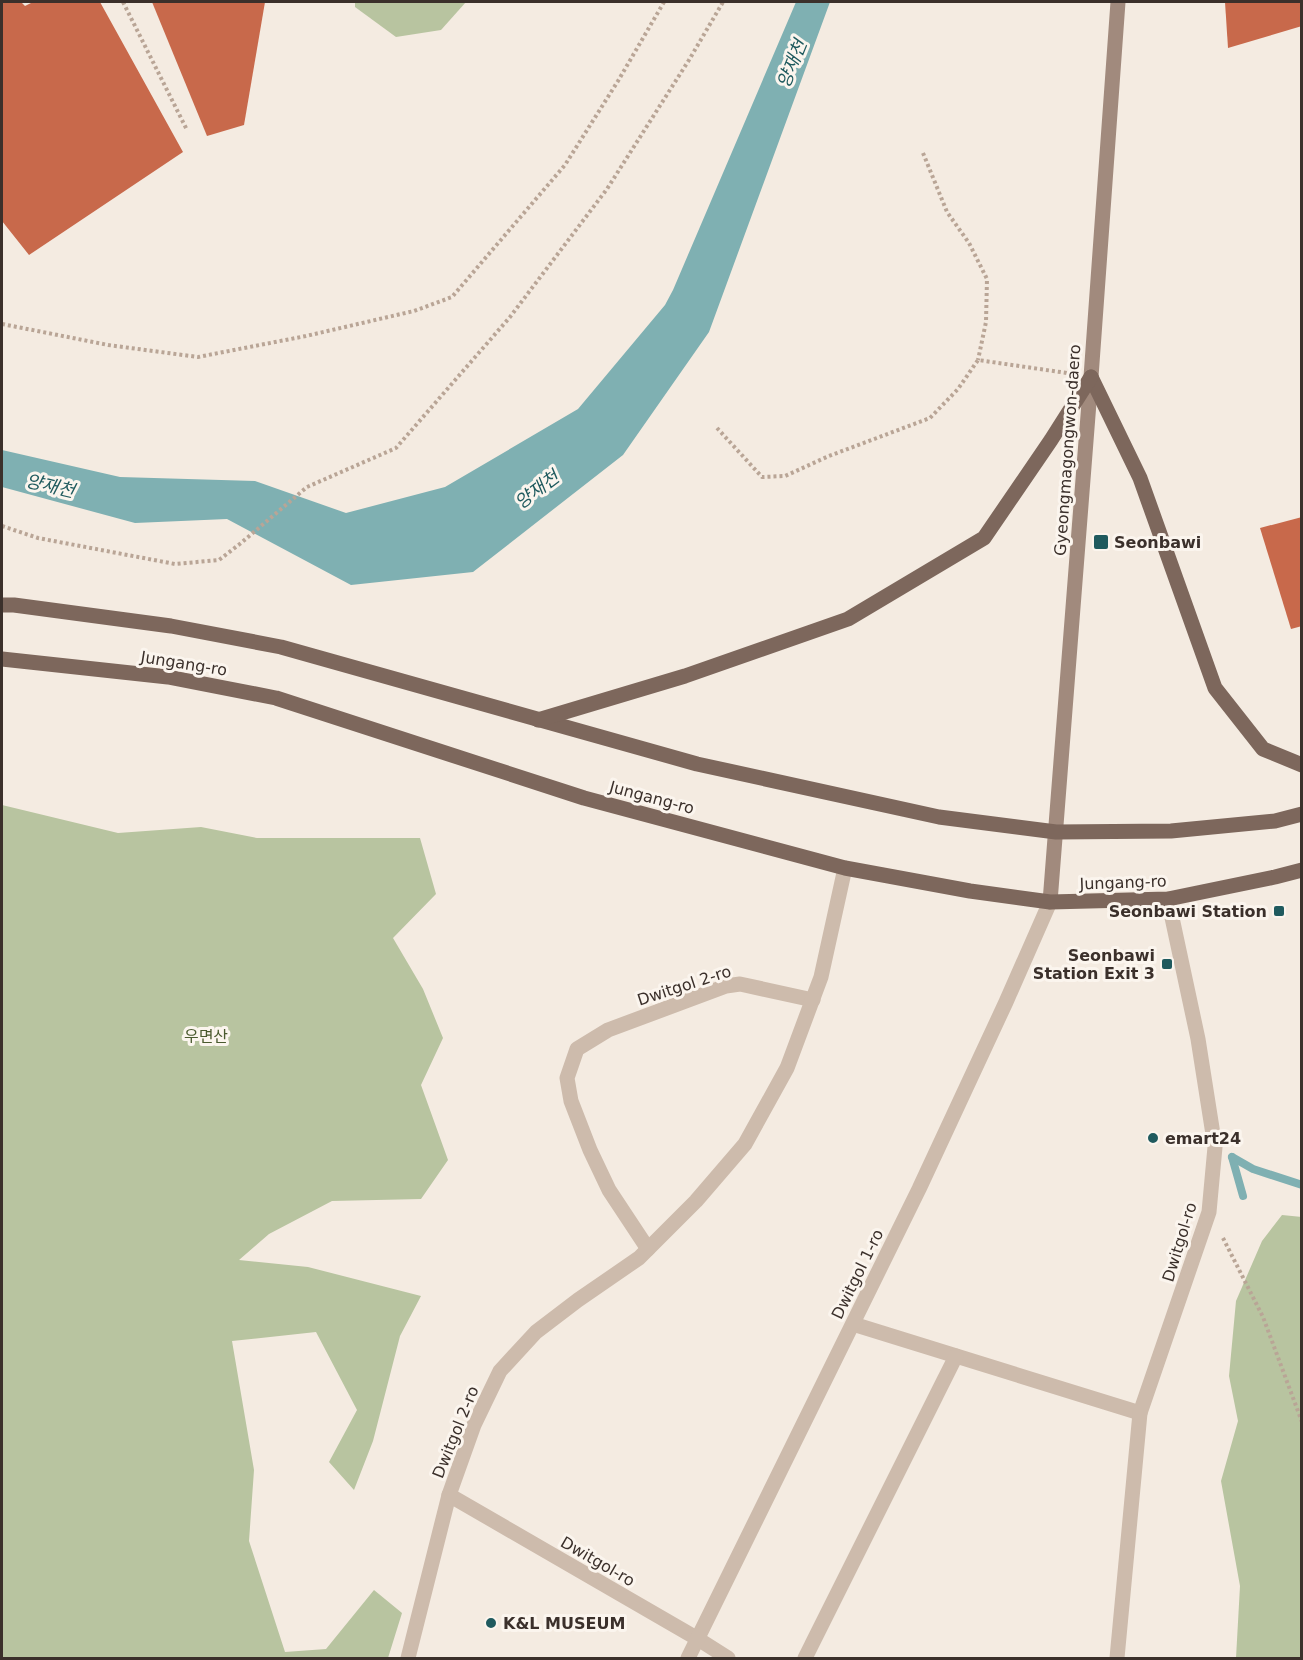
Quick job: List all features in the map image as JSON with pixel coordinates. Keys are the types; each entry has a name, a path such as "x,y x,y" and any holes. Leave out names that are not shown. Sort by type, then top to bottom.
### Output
{"main road":[{"path":"538,720 685,676 848,620 984,538 1091,377"},
{"path":"1091,377 1140,478 1215,688 1263,749 1302,765"},
{"name":"Jungang-ro","path":"2,605 171,626 281,647 697,764 939,818 1056,832 1171,831 1275,821 1302,813"},
{"name":"Jungang-ro","path":"2,659 168,677 276,698 584,798 845,868 970,891 1050,902 1168,899 1302,870"}],"street":[{"name":"Gyeongmagongwon-daero","path":"1050,902 1118,2"},
{"name":"Dwitgol 2-ro","path":"408,1659 449,1496 474,1425 500,1371 536,1332 639,1258 696,1201 745,1144 787,1068 813,1000 821,976 845,868"},
{"name":"Dwitgol-ro","path":"1117,1659 1140,1413 1209,1212 1215,1146 1198,1039 1168,899"},
{"name":"Dwitgol 1-ro","path":"688,1659 919,1190 1050,902"},
{"name":"Dwitgol 2-ro","path":"648,1249 609,1190 571,1101 567,1078 577,1049 608,1030 726,986 740,984 813,1000"},
{"path":"853,1324 1140,1413"},
{"path":"805,1659 956,1356"},
{"name":"Dwitgol-ro","path":"449,1496 728,1659"}],"path":[{"path":"123,2 187,130"},
{"path":"2,324 108,345 198,357 306,336 414,311 452,297 565,165 664,2"},
{"path":"2,526 38,538 175,564 219,560 307,487 396,448 510,317 607,189 723,2"},
{"path":"717,428 762,477 785,476 829,456 930,418 958,389 978,360 986,322 987,279 969,243 947,212 923,153"},
{"path":"978,360 1091,377"},
{"path":"1209,1212 1263,1317 1302,1422"}],"green space":[{"path":"355,2 466,2 441,30 396,37 355,7"},
{"name":"우면산","path":"2,805 118,833 201,827 257,838 420,838 436,894 393,938 423,989 443,1038 421,1085 448,1160 421,1199 332,1201 269,1234 239,1260 308,1267 421,1296 400,1336 373,1441 354,1490 329,1462 357,1410 316,1332 232,1341 254,1470 249,1541 285,1652 326,1649 374,1590 402,1613 388,1658 2,1658"},
{"path":"1282,1215 1302,1217 1301,1658 1236,1658 1240,1586 1221,1481 1238,1421 1229,1376 1236,1301 1262,1241"}],"water":[{"name":"양재천","path":"796,2 830,2 709,332 623,455 473,572 351,585 227,519 135,523 2,487 2,450 120,477 255,481 346,513 445,487 578,409 665,305"}],"building":[{"path":"2,2 21,2 25,6 33,2 100,2 183,152 29,255 2,221"},
{"path":"152,2 265,2 244,125 207,136"},
{"path":"1225,2 1302,2 1302,26 1228,48"},
{"path":"1302,517 1302,626 1291,629 1260,528"}],"waterway":[{"path":"1232,1157 1253,1169 1302,1185"},
{"path":"1232,1157 1243,1196"}],"place":[{"name":"Seonbawi","path":"1101,542"},
{"name":"Seonbawi Station","path":"1279,911"},
{"name":"Seonbawi Station Exit 3","path":"1167,964"},
{"name":"emart24","path":"1153,1138"},
{"name":"K&L MUSEUM","path":"491,1623"}]}
